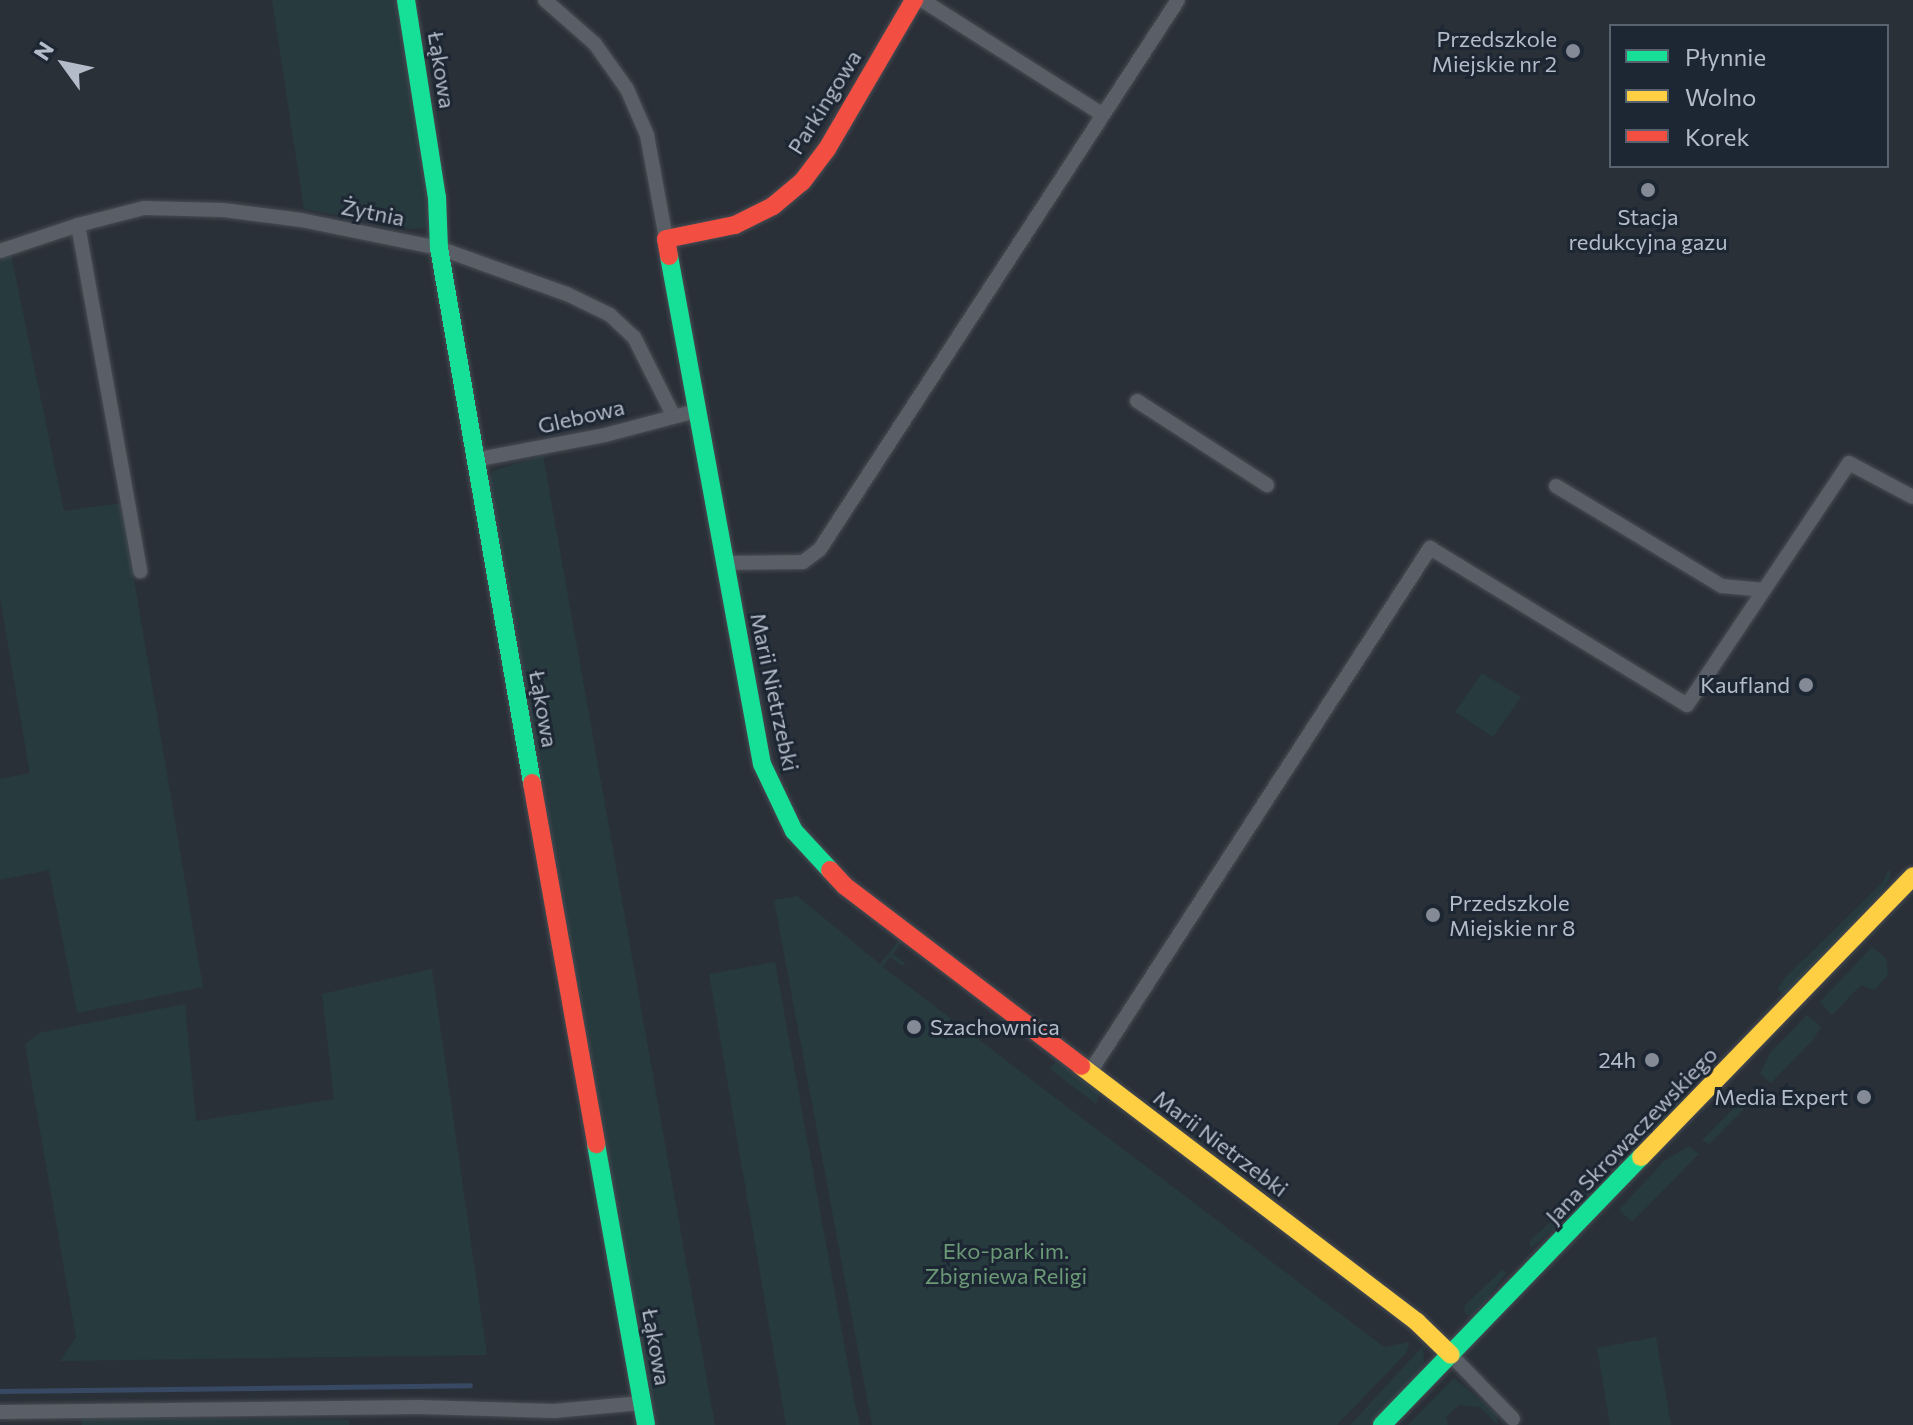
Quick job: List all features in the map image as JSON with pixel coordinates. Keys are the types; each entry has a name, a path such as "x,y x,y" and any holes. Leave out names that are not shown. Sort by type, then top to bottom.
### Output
{"street":[{"name":"Łąkowa","path":"406,0 437,197 439,248 474,460 646,1425"},
{"name":"Marii Nietrzebki","path":"545,0 595,44 627,89 647,135 762,764 794,831 845,886 1417,1322 1451,1355"},
{"name":"Parkingowa","path":"666,239 735,225 773,206 802,182 827,149 914,0"},
{"path":"922,0 1103,115"},
{"path":"724,563 803,562 820,549 1178,0"},
{"name":"Żytnia","path":"0,251 78,225 144,208 223,210 301,220 439,248 567,294 610,315 634,337 673,415"},
{"path":"78,225 140,571"},
{"path":"1137,401 1267,485"},
{"name":"Glebowa","path":"474,460 605,435 696,411"},
{"path":"1090,1072 1430,548 1687,705 1849,463 1913,497"},
{"path":"1556,486 1722,586 1764,590"},
{"name":"Jana Skrowaczewskiego","path":"1382,1425 1913,876"},
{"path":"1451,1355 1513,1419"},
{"path":"0,1412 419,1407 554,1411 642,1403"}],"green space":[{"path":"272,0 398,0 432,211 426,228 411,229 304,209"},
{"path":"11,255 64,511 121,503 203,987 77,1013 49,870 0,880 0,779 30,773 0,599 0,259"},
{"path":"543,455 715,1425 654,1425 483,486 493,471"},
{"path":"1482,673 1521,697 1493,737 1455,712"},
{"path":"1889,869 1891,876 1882,892 1792,991 1787,996 1777,990 1784,979 1882,883"},
{"name":"Eko-park im. Zbigniewa Religi","path":"797,896 880,964 900,939 902,942 893,954 905,963 902,966 890,957 883,967 1384,1347 1410,1342 1406,1353 1337,1425 872,1425 774,900"},
{"path":"1872,947 1886,958 1888,975 1874,990 1861,985 1832,1015 1820,1002"},
{"path":"775,962 860,1425 786,1425 709,974"},
{"path":"432,969 487,1355 60,1361 76,1337 25,1044 39,1033 185,1004 196,1121 334,1099 322,994"},
{"path":"1807,1015 1821,1027 1813,1040 1771,1083 1760,1074 1770,1053"},
{"path":"1055,1062 1060,1062 1100,1092 1096,1104 1050,1069"},
{"path":"1754,1087 1760,1093 1709,1144 1702,1140"},
{"path":"1676,1095 1682,1102 1633,1151 1624,1148"},
{"path":"1689,1146 1699,1154 1632,1222 1619,1210 1664,1161"},
{"path":"1590,1184 1587,1202 1531,1248 1529,1242"},
{"path":"1502,1270 1507,1272 1472,1319 1464,1311 1465,1305"},
{"path":"1656,1337 1671,1425 1610,1425 1597,1348"},
{"path":"1423,1346 1424,1363 1414,1380 1369,1425 1350,1425"},
{"path":"1454,1378 1498,1415 1497,1424 1480,1407 1459,1405 1446,1417 1448,1425 1408,1425"},
{"path":"81,1417 349,1420 349,1425 82,1425"}],"waterway":[{"path":"0,1391 470,1385"}],"traffic: fast":[{"path":"406,0 437,197 439,248 532,783"},
{"path":"669,256 762,764 794,831 830,870"},
{"path":"596,1144 646,1425"},
{"path":"1382,1425 1641,1157"}],"traffic: slow":[{"path":"1641,1157 1913,876"},
{"path":"1081,1066 1417,1322 1451,1355"}],"traffic: jam":[{"path":"669,256 666,239 735,225 773,206 802,182 827,149 914,0"},
{"path":"532,783 596,1144"},
{"path":"830,870 845,886 1081,1066"}],"place":[{"name":"Przedszkole Miejskie nr 2","path":"1573,51"},
{"name":"Stacja redukcyjna gazu","path":"1648,190"},
{"name":"Kaufland","path":"1806,685"},
{"name":"Przedszkole Miejskie nr 8","path":"1433,915"},
{"name":"Szachownica","path":"914,1027"},
{"name":"24h","path":"1652,1060"},
{"name":"Media Expert","path":"1864,1097"}]}
